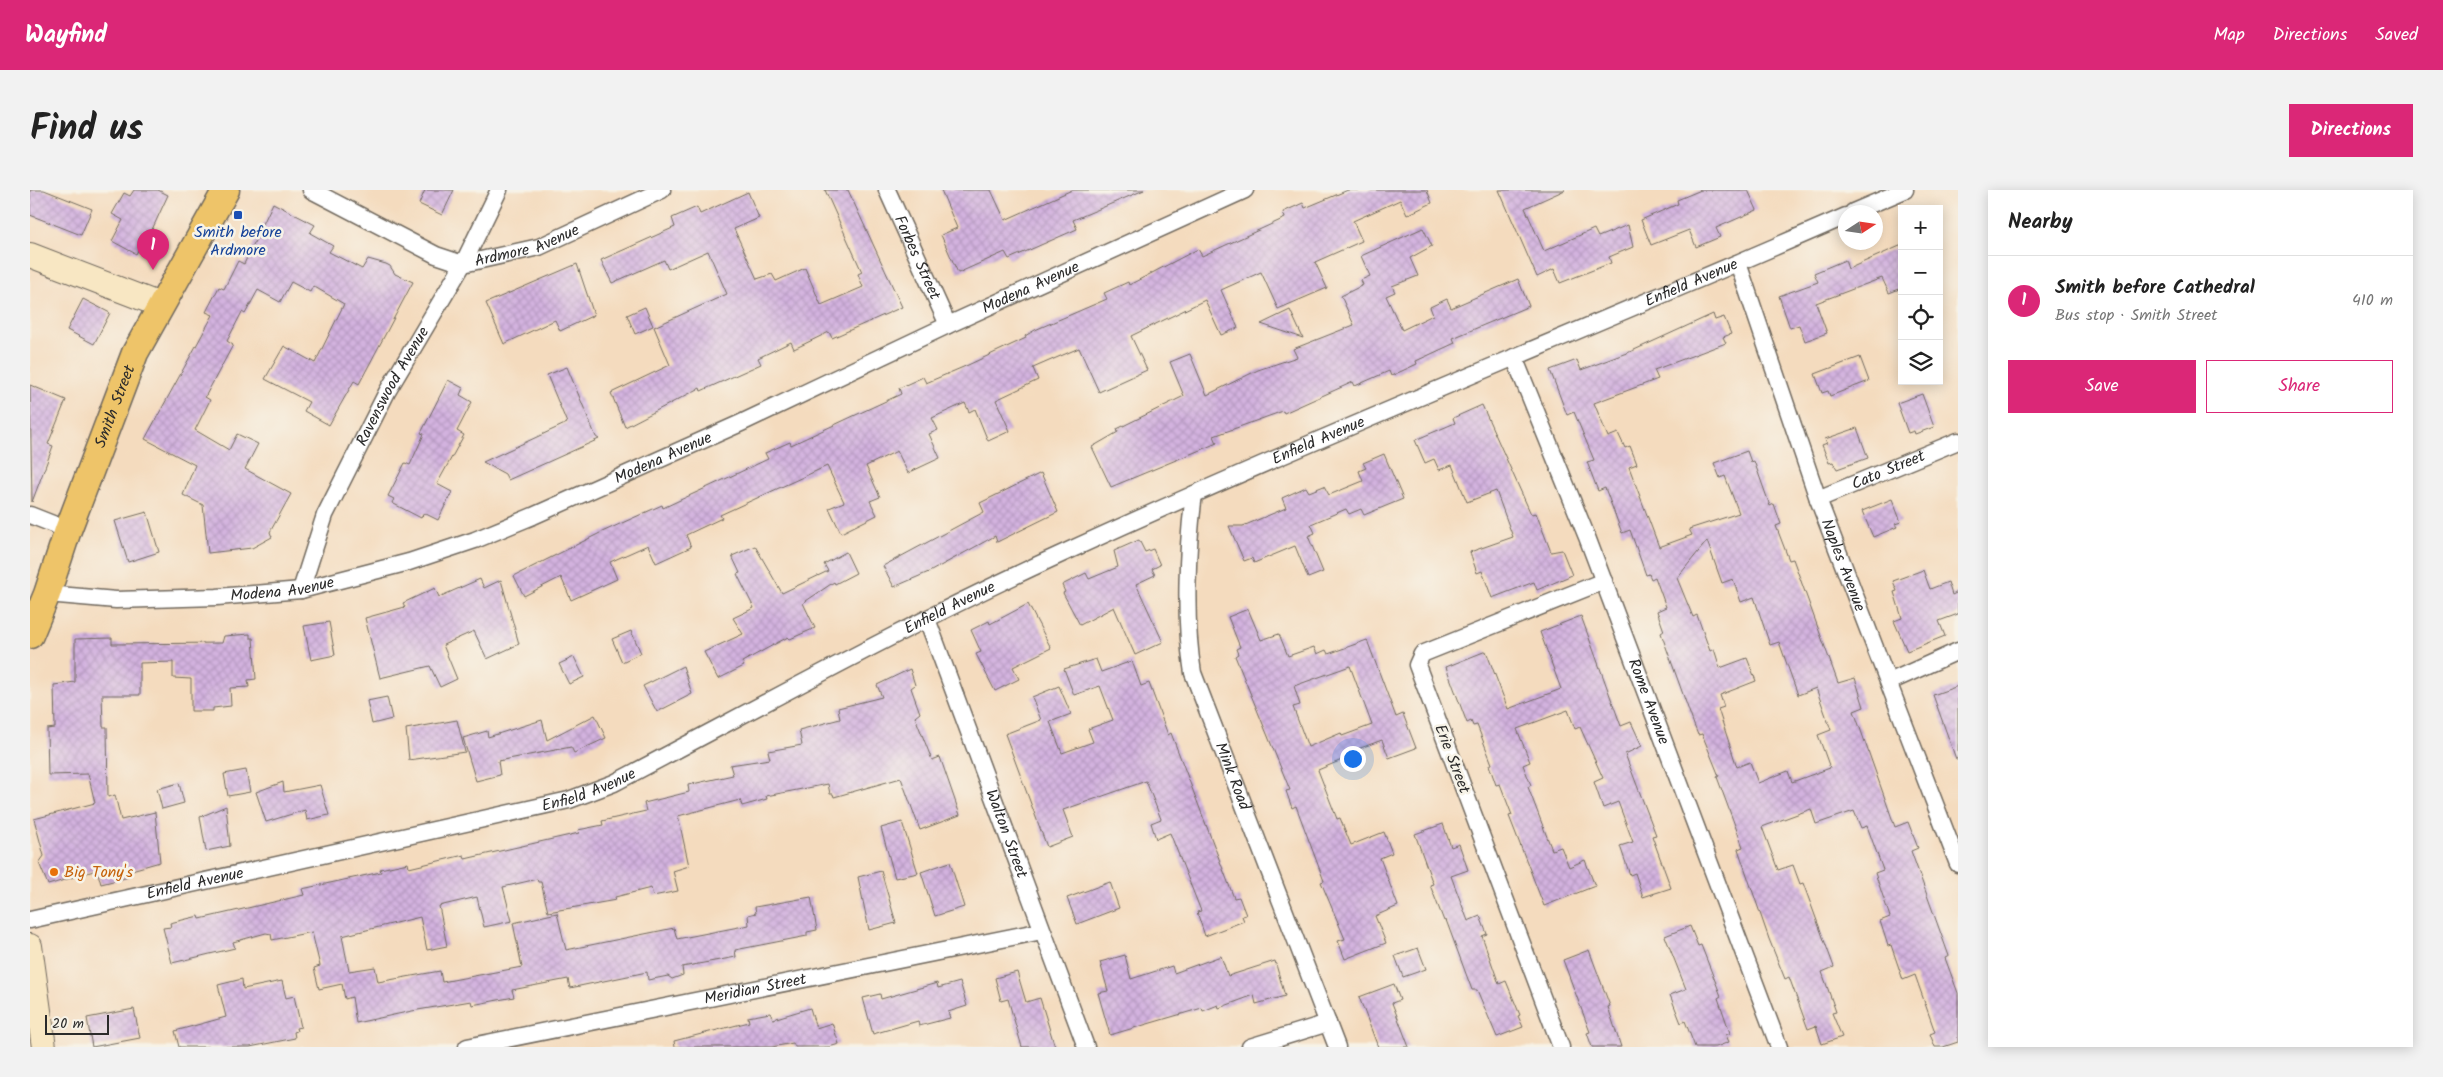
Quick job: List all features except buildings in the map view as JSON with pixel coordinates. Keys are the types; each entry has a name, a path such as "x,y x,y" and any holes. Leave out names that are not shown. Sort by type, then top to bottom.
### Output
{"main road":[{"name":"Smith Street","path":"30,635 47,594 68,530 135,353 160,305 226,190"}],"street":[{"name":"Ardmore Avenue","path":"311,190 436,255 463,264 539,247 662,190"},
{"name":"Ravenswood Avenue","path":"301,590 325,515 387,392 463,264 500,190"},
{"name":"Forbes Street","path":"887,190 948,325"},
{"name":"Modena Avenue","path":"47,594 116,600 165,600 301,590 378,571 475,540 741,423 948,325 1245,190"},
{"path":"1870,205 1905,190"},
{"name":"Enfield Avenue","path":"30,920 569,800 614,783 927,619 1054,557 1194,494 1838,219"},
{"path":"30,255 160,305"},
{"name":"Naples Avenue","path":"1738,263 1818,499 1958,864"},
{"name":"Rome Avenue","path":"1514,357 1604,581 1779,1047"},
{"name":"Cato Street","path":"1818,499 1958,441"},
{"name":"Mink Road","path":"1194,494 1190,527 1188,647 1193,673 1338,1047"},
{"path":"30,516 68,530"},
{"name":"Erie Street","path":"1561,1047 1417,665 1422,654 1604,581"},
{"name":"Walton Street","path":"927,619 1086,1047"},
{"path":"1889,682 1958,651"},
{"name":"Meridian Street","path":"467,1047 519,1041 1042,931"},
{"path":"30,946 44,1047"},
{"path":"1250,1047 1328,1023"}],"place":[{"name":"Smith before Ardmore","path":"238,215"},
{"name":"Smith before Cathedral","path":"153,270"},
{"name":"Big Tony's","path":"54,872"}]}
